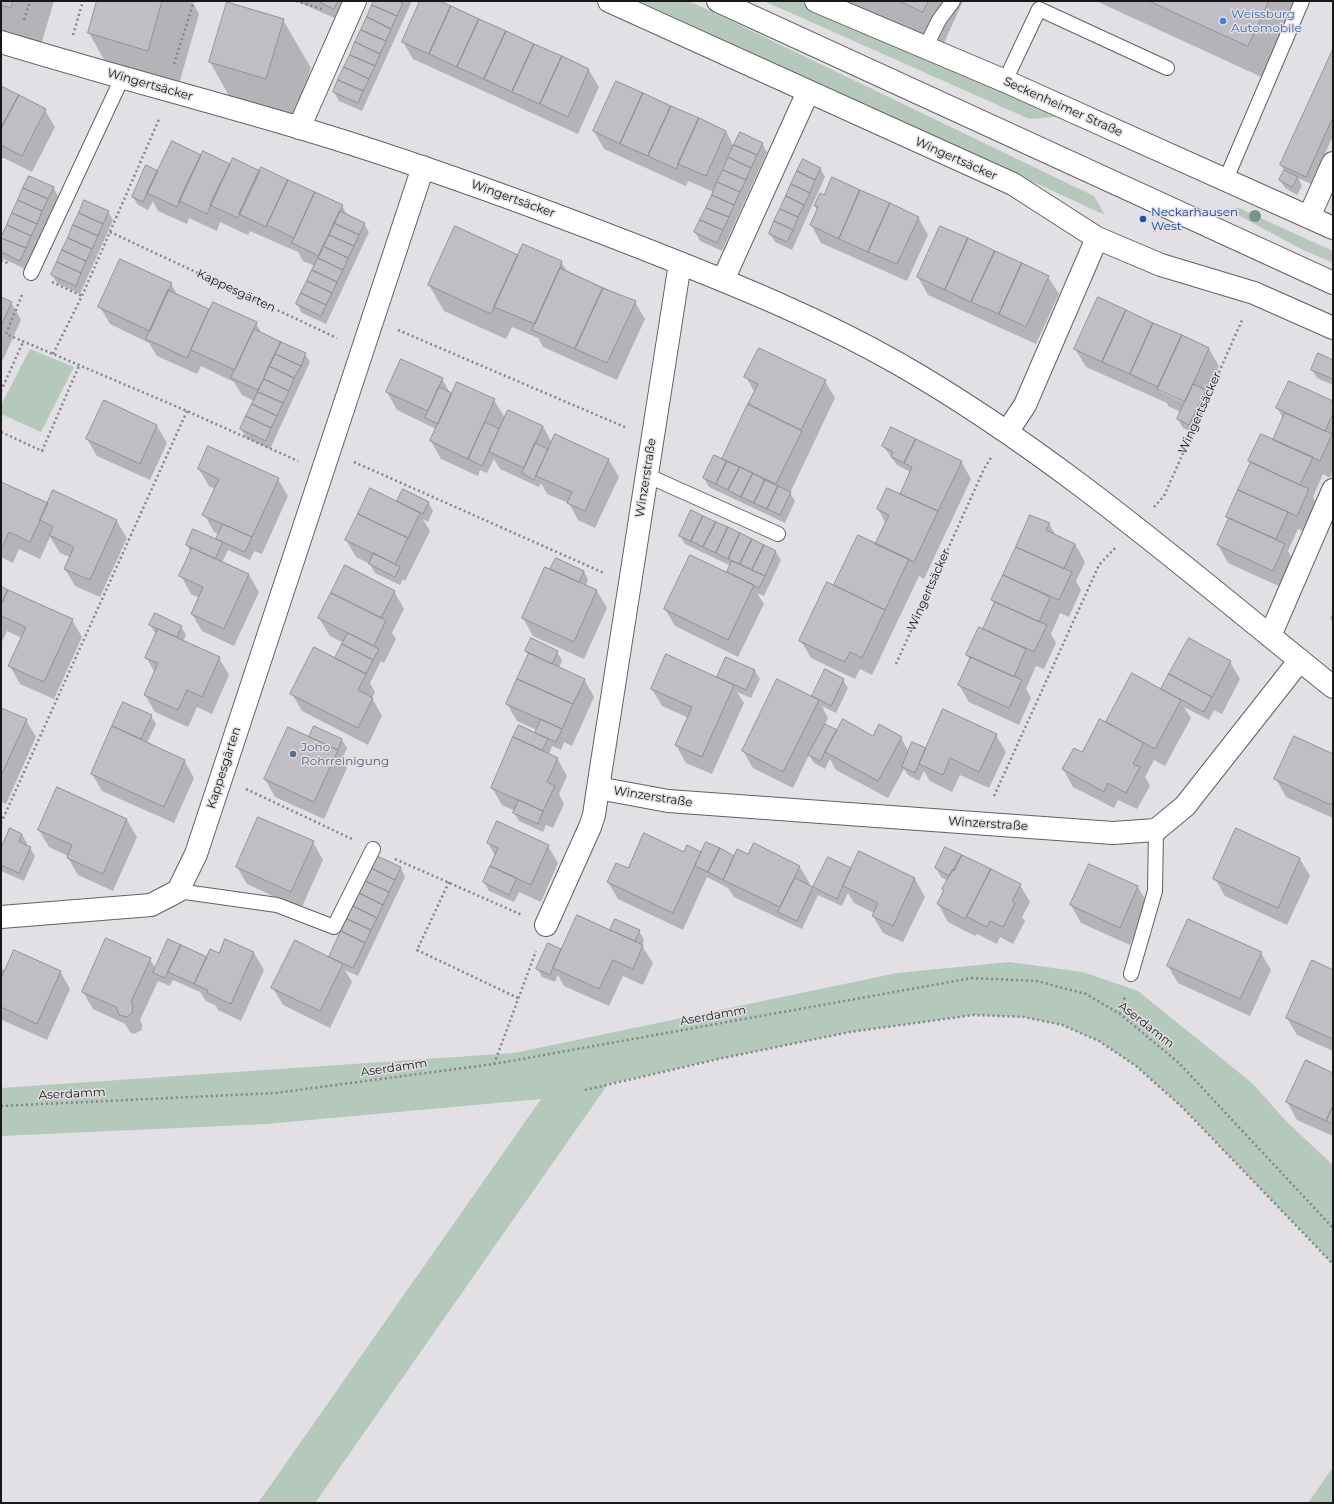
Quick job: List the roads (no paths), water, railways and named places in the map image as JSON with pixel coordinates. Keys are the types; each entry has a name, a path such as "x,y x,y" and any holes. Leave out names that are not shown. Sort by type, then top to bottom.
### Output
{"street":[{"path":"299,128 355,1"},
{"name":"Wingertsäcker","path":"609,1 1013,184 1097,238 1161,265 1254,293 1333,328"},
{"path":"718,1 1333,283"},
{"name":"Seckenheimer Straße","path":"816,1 1005,81 1333,228"},
{"name":"Wingertsäcker","path":"1,42 123,76 422,166 555,214 723,280 807,316 897,362 1007,432 1136,526 1333,687"},
{"path":"723,280 808,92"},
{"path":"1309,217 1333,163"},
{"name":"Kappesgärten","path":"178,891 196,854 328,450 363,350 422,166"},
{"path":"1007,432 1025,404 1097,238"},
{"name":"Winzerstraße","path":"546,925 590,828 594,815 680,263"},
{"path":"1270,636 1333,490"},
{"path":"1156,830 1185,806 1300,660"},
{"name":"Winzerstraße","path":"598,788 668,802 1113,833 1156,830"},
{"path":"1,917 151,905 178,891"}],"lane":[{"path":"925,48 939,20 953,1"},
{"path":"1226,179 1302,1"},
{"path":"1005,81 1039,9 1167,68"},
{"path":"31,273 123,76"},
{"path":"646,475 778,534"},
{"path":"1131,974 1155,891 1156,830"},
{"path":"178,891 277,905 334,927 373,849"}],"place":[{"name":"Weissburg Automobile","path":"1223,21"},
{"name":"Neckarhausen West","path":"1143,219"},
{"name":"Joho Rohrreinigung","path":"293,754"}]}
